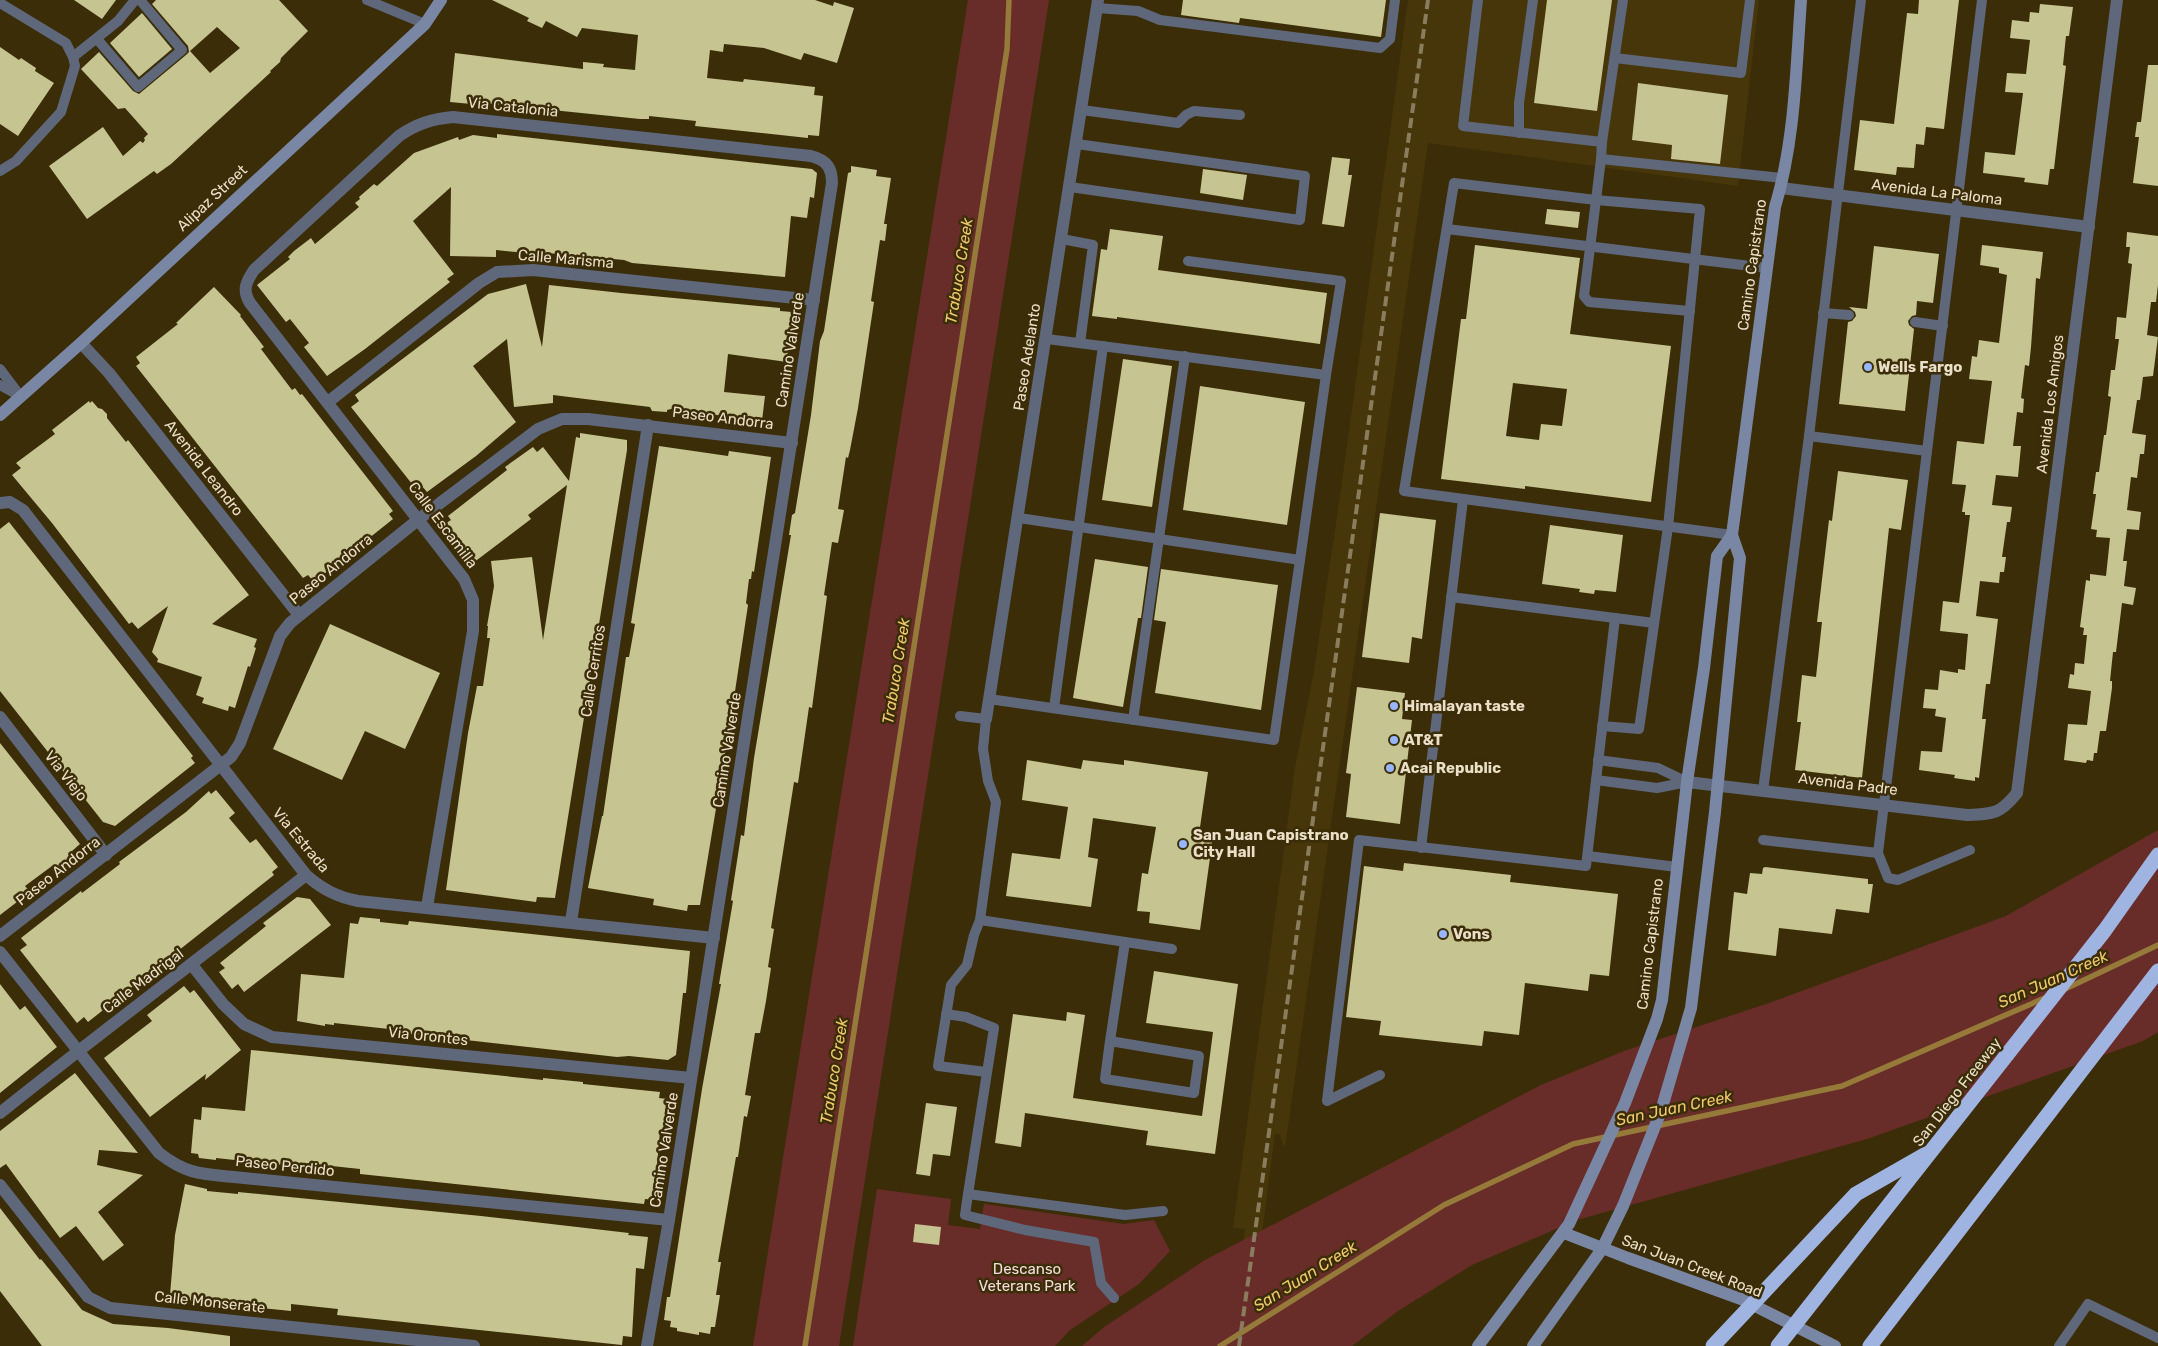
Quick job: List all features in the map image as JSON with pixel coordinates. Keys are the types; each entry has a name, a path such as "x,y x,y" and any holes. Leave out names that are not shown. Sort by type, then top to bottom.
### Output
{"highway":[{"name":"San Diego Freeway","path":"1778,1346 1938,1145 2105,930 2158,855"},
{"path":"1870,1346 2158,971"},
{"path":"1712,1346 1856,1194 1938,1145"}],"main road":[{"name":"Alipaz Street","path":"0,415 81,343 425,24 441,0"},
{"name":"Camino Capistrano","path":"1533,1346 1602,1249 1623,1206 1661,1111 1691,1008 1718,786 1740,558 1732,535 1775,207 1782,183 1792,111 1801,0"},
{"name":"Camino Capistrano","path":"1478,1346 1566,1229 1625,1103 1657,1019 1662,1000 1687,782 1704,668 1717,556 1732,535"},
{"name":"San Juan Creek Road","path":"1566,1229 1602,1249 1741,1299 1835,1346"}],"street":[{"name":"Avenida Los Amigos","path":"2004,808 2017,793 2117,0"},
{"name":"Paseo Adelanto","path":"986,719 1047,339 1097,4"},
{"name":"Via Catalonia","path":"254,270 399,136 411,127 437,119 452,117 811,156 823,161"},
{"name":"Camino Valverde","path":"647,1346 714,938 832,183 830,166 823,161"},
{"name":"Avenida La Paloma","path":"1782,183 1837,195 2089,227"},
{"name":"Calle Escamilla","path":"254,270 244,287 246,296 464,578 473,600 473,631 427,908"},
{"name":"Calle Marisma","path":"328,402 479,283 497,272 533,270 814,300"},
{"name":"Avenida Leandro","path":"81,343 109,373 299,615"},
{"name":"Paseo Andorra","path":"0,936 231,757 240,743 280,636 299,615 419,520 538,430 562,419 588,419 792,443"},
{"name":"Calle Cerritos","path":"571,922 648,425"},
{"name":"Via Estrada","path":"5,502 23,510 306,875 325,890 346,899 714,938"},
{"name":"Via Viejo","path":"0,717 106,855"},
{"name":"Avenida Padre","path":"1687,782 1967,815 1988,814 2004,808"},
{"name":"Calle Madrigal","path":"0,1113 78,1050 192,965 306,875"},
{"name":"Paseo Perdido","path":"0,952 159,1153 175,1166 186,1171 234,1178 669,1220"},
{"name":"Via Orontes","path":"192,965 224,1004 244,1024 272,1037 691,1078"},
{"name":"Calle Monserate","path":"0,1185 88,1297 110,1308 474,1346"}],"lane":[{"path":"73,57 118,21 135,0"},
{"path":"97,38 138,87 182,50 140,0"},
{"path":"367,0 425,24"},
{"path":"1097,4 1138,11 1160,20 1380,48 1390,39 1395,0"},
{"path":"1478,0 1463,126 1602,142"},
{"path":"1519,133 1519,103 1532,0"},
{"path":"1623,0 1602,142 1584,296 1589,302 1690,311"},
{"path":"1615,58 1740,73 1750,0"},
{"path":"1763,791 1809,436 1861,0"},
{"path":"1970,850 1898,880 1888,878 1878,853 1982,0"},
{"path":"0,3 66,43 75,66 61,112 16,161 0,171"},
{"path":"1082,110 1178,123 1186,115 1194,111 1240,115"},
{"path":"1070,187 1300,220 1306,176 1076,144"},
{"path":"1601,159 1782,183"},
{"path":"1602,726 1640,729 1668,527 1700,210 1454,183 1404,492 1668,527 1732,535"},
{"path":"1446,230 1767,268"},
{"path":"1062,238 1093,245 1080,343"},
{"path":"989,699 1274,740 1341,281 1188,261"},
{"path":"1823,313 1848,315"},
{"path":"1915,322 1943,326"},
{"path":"1047,339 1326,374"},
{"path":"1054,708 1103,346"},
{"path":"1133,720 1185,356"},
{"path":"0,368 21,397"},
{"path":"0,385 21,397"},
{"path":"1809,436 1927,451"},
{"path":"1421,848 1463,500"},
{"path":"1019,518 1300,560"},
{"path":"1451,597 1654,623"},
{"path":"1380,1075 1327,1102 1359,840 1586,866 1616,618"},
{"path":"960,716 986,719 983,750 988,781 996,802 980,920 974,935 967,966 951,986 938,1066 986,1072"},
{"path":"1598,760 1658,768 1687,782"},
{"path":"1596,780 1657,788 1687,782"},
{"path":"1763,840 1878,853"},
{"path":"1588,856 1677,866"},
{"path":"980,920 1172,949"},
{"path":"1110,1041 1199,1056 1194,1093 1105,1079 1110,1041 1125,942"},
{"path":"946,1014 966,1017 994,1028 965,1215 1025,1230 1094,1242 1101,1283 1114,1298"},
{"path":"968,1194 1125,1216 1163,1210"},
{"path":"2060,1346 2088,1304 2158,1338"}],"shaded area":[{"path":"1408,0 1759,0 1738,186 1428,143 1285,1148 1279,1134 1275,1134 1251,1318 1228,1346 1245,1229 1233,1228 1295,767 1314,671 1341,489"}],"green space":[{"path":"968,0 1049,0 839,1346 753,1346"},
{"path":"2158,830 2158,1032 2143,1041 1867,1139 1577,1220 1472,1265 1398,1311 1352,1346 1082,1346 1104,1327 1205,1260 1541,1085 1624,1051 1769,1003 2006,916"},
{"name":"Descanso Veterans Park","path":"877,1189 951,1199 948,1225 980,1229 984,1204 1124,1224 1154,1220 1170,1251 1139,1284 1070,1330 1055,1346 853,1346"}],"building":[{"path":"74,0 116,0 102,19"},
{"path":"156,0 279,0 308,31 281,58 280,62 271,72 171,164 157,174 154,171 87,219 49,166 103,127 123,156 140,141 143,143 145,140 144,138 148,134 125,108 118,109 81,69 99,52 133,91 139,94 186,55 189,52 188,46 152,4","holes":["217,27 240,48 210,73 190,51"]},
{"path":"492,0 815,0 833,6 834,2 854,8 837,63 804,53 801,60 764,48 724,44 723,52 710,50 707,78 743,82 744,79 815,87 814,95 823,96 819,136 808,135 808,138 695,126 696,121 649,116 649,119 640,119 483,103 482,105 450,102 455,53 583,69 583,62 604,64 603,67 635,70 638,35 582,28 577,37 546,21 542,28 527,21 529,18"},
{"path":"1183,0 1386,0 1381,37 1240,18 1239,23 1181,15"},
{"path":"1547,0 1612,0 1597,111 1534,103"},
{"path":"1919,0 1959,0 1944,129 1926,127 1924,145 1916,144 1914,168 1897,167 1896,175 1854,170 1860,120 1894,124 1907,13 1918,14"},
{"path":"2040,4 2073,7 2069,36 2066,36 2063,65 2066,66 2054,169 2050,169 2048,185 2024,182 2025,178 1983,173 1985,152 2015,155 2023,93 2005,92 2007,73 2026,74 2030,40 2010,38 2012,20 2029,22 2030,12 2039,13"},
{"path":"142,13 172,49 139,77 110,43"},
{"path":"0,47 19,60 21,58 36,68 35,71 54,83 18,136 0,124"},
{"path":"2148,65 2158,65 2158,186 2133,183 2139,137 2135,137 2137,122 2141,122"},
{"path":"1638,83 1728,95 1720,164 1671,159 1672,145 1632,140"},
{"path":"497,134 812,169 817,173 814,198 810,197 807,218 791,216 785,277 536,252 536,254 496,250 496,257 450,256 451,187 413,221 454,274 447,279 450,282 365,349 327,376 304,347 309,343 290,319 286,322 257,285 290,259 288,257 311,238 315,244 359,207 355,203 360,199 359,197 374,184 377,186 414,153 458,137 459,140 473,135 497,138"},
{"path":"1332,157 1350,159 1348,175 1352,175 1344,227 1322,224"},
{"path":"851,166 877,170 876,176 891,178 884,224 887,224 885,241 880,240 871,301 874,302 858,408 848,458 846,457 838,509 844,510 838,543 832,542 824,595 827,596 812,708 809,707 798,783 794,782 771,928 774,929 768,967 771,968 766,1001 760,1033 755,1033 745,1095 751,1096 747,1117 744,1116 718,1262 721,1262 716,1295 720,1295 715,1327 711,1327 710,1334 699,1332 699,1335 677,1331 677,1328 670,1327 671,1321 664,1320 667,1297 670,1297 702,1089 721,984 719,984 733,901 731,900 741,835 744,836 754,758 791,535 789,535 792,515 795,513 811,415 820,341 824,331 848,173 851,172"},
{"path":"1203,169 1247,175 1243,200 1200,193"},
{"path":"1547,209 1580,212 1578,228 1545,224"},
{"path":"1110,229 1163,236 1158,270 1327,293 1320,344 1117,317 1117,319 1092,316 1101,249 1107,250"},
{"path":"2127,232 2158,236 2158,285 2156,302 2151,302 2147,335 2158,337 2153,376 2143,377 2132,433 2146,435 2144,454 2140,454 2137,478 2131,477 2127,510 2141,512 2139,530 2127,529 2123,561 2127,561 2124,586 2136,588 2133,605 2122,603 2116,652 2113,652 2110,681 2112,681 2112,688 2106,731 2100,731 2097,753 2094,753 2093,761 2087,760 2086,763 2064,760 2068,724 2087,725 2091,691 2068,688 2070,674 2074,675 2075,663 2084,664 2087,635 2083,635 2084,628 2080,627 2086,580 2090,581 2090,574 2106,576 2110,538 2096,537 2097,530 2091,529 2096,494 2093,494 2096,472 2099,472 2104,435 2106,435 2111,397 2108,396 2111,370 2115,370 2119,339 2115,339 2117,317 2126,318 2132,264 2128,263 2130,247 2126,247"},
{"path":"1475,245 1580,258 1570,334 1671,346 1651,502 1525,486 1525,489 1441,479 1461,319 1466,319","holes":["1513,383 1567,389 1562,426 1541,424 1539,440 1506,436"]},
{"path":"1982,245 2043,252 2040,279 2036,278 2029,366 2025,365 2021,398 2024,399 2023,413 2017,412 2013,446 2021,446 2018,477 1996,475 1992,505 2012,507 2010,522 2007,522 2002,557 2006,557 2004,572 2000,572 1999,583 1980,581 1976,616 1998,619 1990,684 1986,684 1982,719 1986,719 1979,778 1975,777 1975,781 1954,778 1955,775 1919,770 1921,751 1942,752 1946,718 1935,716 1936,709 1923,708 1925,689 1938,690 1940,670 1958,673 1958,669 1965,670 1968,634 1940,631 1943,601 1959,603 1970,515 1965,515 1965,512 1962,512 1966,485 1952,484 1957,441 1984,444 1992,381 1969,379 1972,356 1977,357 1979,340 1999,343 2007,275 1999,273 1999,268 1980,265"},
{"path":"1874,246 1939,254 1933,303 1917,301 1916,315 1912,316 1908,321 1909,325 1914,329 1905,411 1839,404 1848,322 1852,321 1856,316 1855,312 1849,307 1867,309"},
{"path":"526,284 542,347 549,285 780,308 780,311 792,312 791,320 795,320 793,339 789,339 787,362 728,354 724,392 765,396 762,421 671,409 667,410 667,412 652,411 650,407 553,395 553,403 514,407 507,339 473,366 516,422 476,456 427,492 421,485 416,489 351,407 359,401 355,395 488,294"},
{"path":"214,287 241,315 264,347 261,349 292,390 295,388 300,395 302,394 393,511 389,514 393,519 314,582 308,575 303,578 136,366 140,363 136,357 178,324 176,323"},
{"path":"1123,359 1172,366 1152,507 1102,500"},
{"path":"1200,386 1305,402 1287,525 1183,510"},
{"path":"89,401 90,403 92,401 107,414 107,418 126,442 128,440 249,595 212,624 257,639 250,667 248,666 235,708 229,706 228,711 202,703 204,698 196,695 202,677 157,662 158,659 152,652 168,606 138,629 132,622 129,624 52,523 12,475 21,468 16,463 55,434 52,430"},
{"path":"580,433 627,440 627,450 555,898 537,897 536,902 446,890 468,733 477,686 483,686 490,638 487,638 487,626 494,586 491,561 532,557 543,640 567,485 528,515 531,519 473,563 443,525 451,520 448,516 507,470 505,467 533,447 537,452 543,447 569,481 576,437 580,438"},
{"path":"659,446 728,456 729,451 771,457 754,572 752,571 751,579 749,579 746,603 748,605 700,905 688,905 687,911 653,905 654,899 588,888 603,816 626,657 629,657 635,624 631,623"},
{"path":"1838,471 1908,480 1901,530 1889,528 1862,778 1795,770 1801,722 1797,722 1802,675 1816,677 1822,622 1817,622 1829,520 1832,521"},
{"path":"1380,513 1436,520 1422,639 1412,637 1409,663 1362,657"},
{"path":"9,522 193,756 191,758 195,763 115,826 103,822 0,691 0,529"},
{"path":"1550,525 1623,535 1616,592 1595,590 1594,594 1579,592 1580,589 1542,584"},
{"path":"1095,559 1148,567 1141,618 1138,618 1123,707 1073,698"},
{"path":"1161,569 1278,585 1261,710 1155,693 1166,622 1154,620"},
{"path":"330,624 440,673 405,749 365,731 342,780 273,749"},
{"path":"1357,687 1405,693 1402,719 1412,720 1400,824 1346,817 1351,774 1346,773"},
{"path":"0,743 80,844 72,851 76,856 56,872 52,866 25,886 30,892 0,915"},
{"name":"San Juan Capistrano City Hall","path":"1027,760 1081,769 1083,760 1124,765 1124,760 1208,772 1199,834 1213,836 1200,930 1149,923 1150,912 1137,911 1142,873 1148,874 1156,827 1093,818 1088,857 1098,859 1091,907 1006,896 1012,853 1060,859 1068,807 1022,800"},
{"path":"216,790 235,813 229,818 250,843 256,839 278,867 272,872 274,875 88,1022 84,1017 77,1023 20,950 27,945 21,938 81,891 82,893 120,864 119,862 186,812 209,791 211,794"},
{"name":"Vons","path":"1404,863 1511,875 1510,882 1618,894 1609,976 1590,974 1588,991 1525,983 1519,1035 1484,1031 1482,1046 1379,1035 1381,1021 1346,1017 1364,866 1403,871"},
{"path":"1765,867 1868,879 1868,884 1873,884 1869,913 1836,909 1832,934 1779,928 1776,956 1728,950 1734,892 1747,894 1750,873 1762,874"},
{"path":"297,897 310,899 331,925 244,992 238,984 232,989 219,972 225,968 220,963 266,926 263,923"},
{"path":"360,917 380,919 380,922 408,925 409,921 690,951 686,993 683,993 676,1055 668,1060 629,1056 617,1057 466,1040 466,1035 420,1031 420,1035 388,1032 389,1029 334,1023 334,1025 325,1024 325,1026 297,1021 301,974 344,978 350,923 358,924"},
{"path":"1154,971 1238,984 1215,1154 1146,1145 1148,1131 1025,1113 1021,1147 995,1143 1013,1014 1066,1021 1067,1012 1085,1015 1073,1098 1202,1116 1213,1032 1146,1023"},
{"path":"0,984 20,1010 25,1006 57,1047 0,1093"},
{"path":"184,986 190,993 194,990 241,1050 205,1080 206,1074 150,1117 104,1058 152,1021 147,1015"},
{"path":"251,1050 543,1080 543,1078 583,1082 583,1084 660,1092 659,1098 667,1099 663,1131 660,1131 654,1200 645,1199 644,1204 360,1174 360,1169 313,1164 313,1166 303,1165 303,1167 199,1158 198,1154 191,1153 194,1119 201,1120 202,1107 245,1111"},
{"path":"75,1073 138,1153 99,1150 97,1165 143,1175 98,1212 124,1245 103,1261 76,1226 60,1238 6,1164 0,1168 0,1131"},
{"path":"926,1103 957,1107 950,1156 933,1154 930,1176 916,1174"},
{"path":"185,1184 207,1189 207,1191 238,1194 238,1192 481,1216 629,1233 628,1235 648,1237 644,1269 636,1268 632,1337 623,1336 622,1345 337,1315 338,1309 291,1304 291,1311 176,1299 170,1295 175,1235"},
{"path":"0,1208 82,1310 113,1324 168,1328 230,1336 230,1346 42,1346 0,1291"},
{"path":"915,1224 941,1227 939,1245 913,1242"}],"waterway":[{"name":"Trabuco Creek","path":"805,1346 1007,49 1009,0"},
{"name":"San Juan Creek","path":"2063,990 2158,945"},
{"name":"San Juan Creek","path":"1220,1346 1444,1205 1573,1144 1842,1086 2047,997"}],"railway":[{"path":"1239,1346 1428,0"}],"place":[{"name":"Wells Fargo","path":"1868,367"},
{"name":"Himalayan taste","path":"1394,706"},
{"name":"AT&T","path":"1394,740"},
{"name":"Acai Republic","path":"1390,768"},
{"name":"San Juan Capistrano City Hall","path":"1183,844"},
{"name":"Vons","path":"1443,934"}]}
